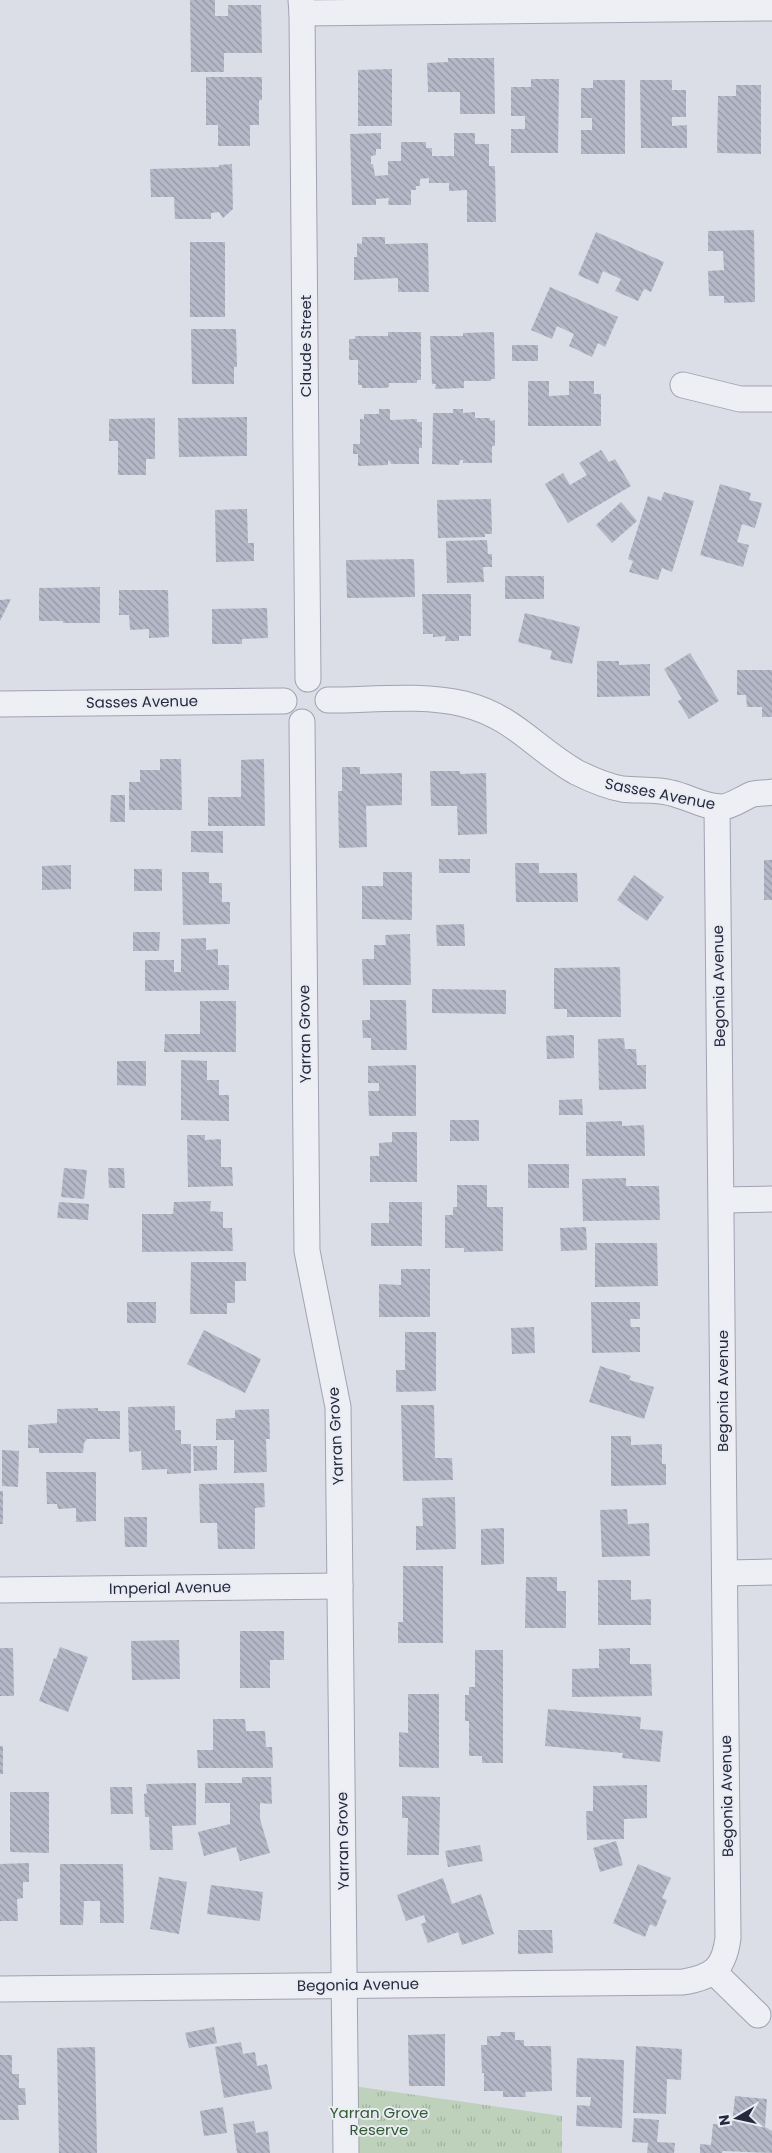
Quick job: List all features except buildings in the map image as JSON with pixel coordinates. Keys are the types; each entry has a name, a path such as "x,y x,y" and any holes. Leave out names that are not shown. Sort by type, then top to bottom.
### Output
{"street":[{"path":"301,7 772,8"},
{"name":"Claude Street","path":"301,7 308,679"},
{"path":"683,385 740,399 772,399"},
{"path":"308,679 314,680 324,688 328,700 327,706 320,717 314,721 302,722 291,717 284,701 288,687 294,682 308,679"},
{"name":"Sasses Avenue","path":"328,700 429,699 463,704 496,715 515,727 558,761 593,780 622,789 671,793 705,805 716,806 732,805 753,794 772,792"},
{"name":"Sasses Avenue","path":"0,704 284,701"},
{"name":"Yarran Grove","path":"302,722 307,1244 338,1407 346,2153"},
{"name":"Begonia Avenue","path":"0,1989 683,1982 704,1978 714,1972 726,1956 728,1938 722,1200 716,806"},
{"path":"722,1200 772,1200"},
{"path":"725,1573 772,1572"},
{"name":"Imperial Avenue","path":"0,1590 340,1586"},
{"path":"714,1972 758,2015"}],"green space":[{"name":"Yarran Grove Reserve","path":"346,2085 562,2116 562,2153 346,2153"}]}
